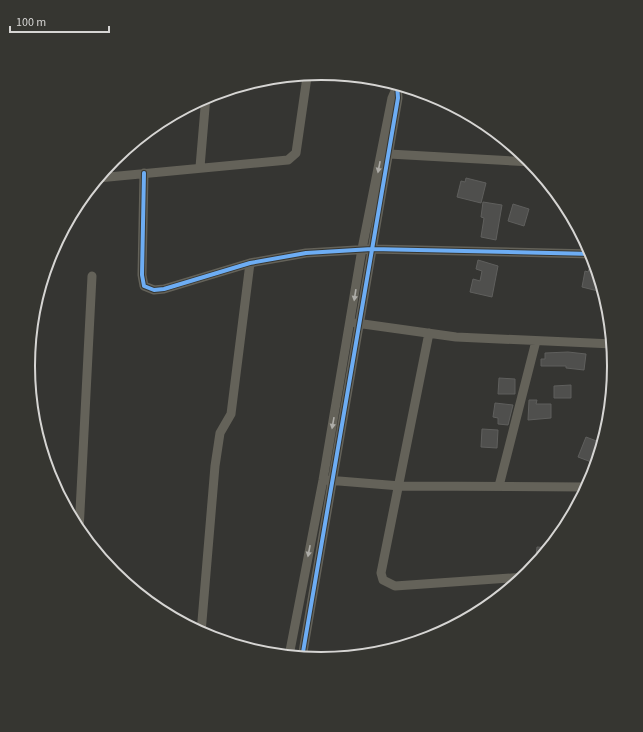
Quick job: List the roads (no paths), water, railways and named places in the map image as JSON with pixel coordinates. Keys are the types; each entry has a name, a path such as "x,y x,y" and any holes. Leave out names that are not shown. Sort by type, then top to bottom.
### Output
{"street":[{"path":"106,177 200,167 284,161 292,158 296,153 307,80"},
{"path":"303,652 350,322 362,249 395,89"},
{"path":"290,651 328,480 360,323 398,98 397,89"},
{"path":"200,167 205,104"},
{"path":"389,154 522,161"},
{"path":"144,173 142,258 144,286 154,290 164,289 250,263 306,253 372,249 585,254"},
{"path":"202,626 215,466 220,433 232,414 250,263"},
{"path":"80,520 92,276"},
{"path":"350,322 456,337 607,344"},
{"path":"429,333 400,486 381,573 383,580 394,586 514,578"},
{"path":"499,486 536,341"},
{"path":"328,480 400,486 581,486"}]}
